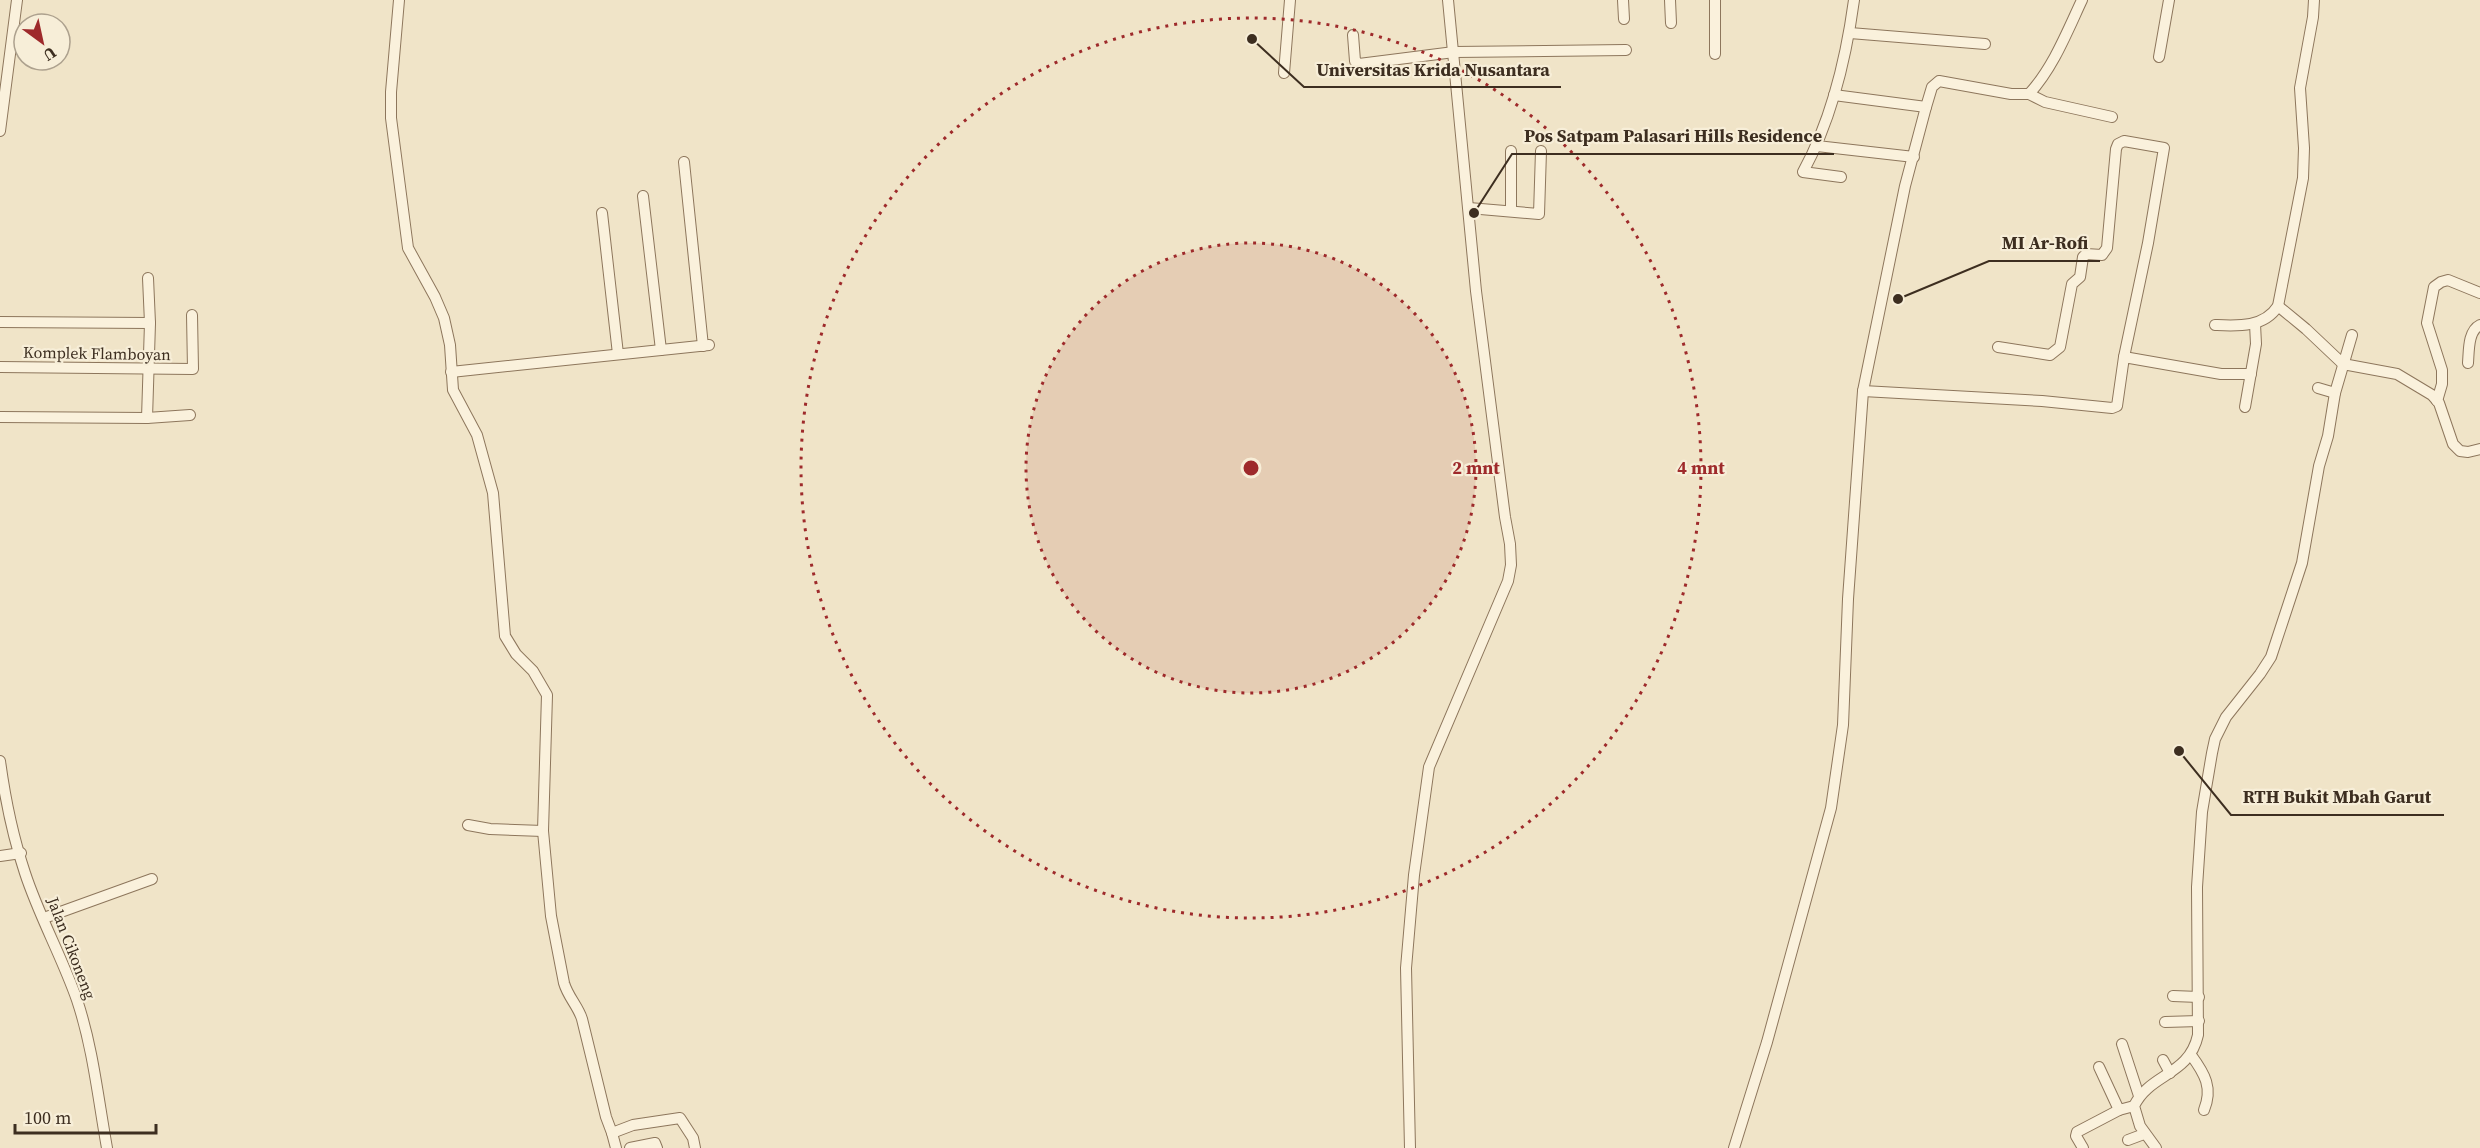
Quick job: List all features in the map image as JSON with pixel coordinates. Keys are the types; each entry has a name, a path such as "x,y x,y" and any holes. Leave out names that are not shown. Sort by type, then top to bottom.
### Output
{"street":[{"path":"0,130 16,0"},
{"path":"399,0 391,118 401,210 408,248 444,318 450,345 453,390 477,435 493,493 505,636 516,654 533,671 548,695 543,831 551,916 566,991 578,1006 616,1148"},
{"path":"1284,73 1290,0"},
{"path":"1410,1148 1406,968 1414,875 1429,766 1495,613 1508,581 1511,566 1476,291 1448,0"},
{"path":"1623,0 1624,19"},
{"path":"1670,0 1671,23"},
{"path":"1715,0 1715,54"},
{"path":"1841,177 1803,172 1818,146 1844,64 1854,0"},
{"path":"2029,94 2049,67 2080,0"},
{"path":"2159,57 2169,0"},
{"path":"2215,325 2255,324 2274,312 2277,306 2303,178 2304,148 2300,88 2314,0"},
{"path":"1850,33 1985,44"},
{"path":"1353,36 1355,61 1359,64 1454,52 1626,50"},
{"path":"1734,1148 1767,1042 1831,808 1843,725 1848,599 1863,391 1894,234 1932,87 1939,81 2011,94 2029,94 2045,102 2112,117"},
{"path":"1834,95 1926,107"},
{"path":"1863,391 2042,401 2112,408 2117,406 2124,357 2148,243 2163,148 2124,141 2118,144 2107,248 2102,255 2086,254 2083,258 2080,277 2072,284 2060,348 2050,355 1998,347"},
{"path":"1818,146 1914,157"},
{"path":"1511,151 1511,211"},
{"path":"1469,208 1539,214 1541,151"},
{"path":"451,372 706,345 684,162"},
{"path":"643,196 661,350"},
{"path":"602,213 618,354"},
{"path":"147,418 150,322 148,278"},
{"path":"2435,398 2442,384 2442,370 2427,323 2434,288 2448,280 2480,293"},
{"path":"2277,306 2306,329 2343,364 2397,374 2417,385 2435,398 2453,444 2460,451 2480,449"},
{"name":"Komplek Flamboyan","path":"0,367 193,369 192,315"},
{"path":"0,322 150,322"},
{"path":"2468,363 2472,335 2479,323"},
{"path":"2246,407 2256,344 2255,324"},
{"path":"2083,1148 2076,1136 2077,1132 2136,1101 2191,1055 2198,1035 2196,933 2198,866 2202,812 2215,739 2235,704 2271,657 2302,563 2335,393 2352,335"},
{"path":"2124,357 2221,374 2250,374"},
{"path":"2318,388 2335,393"},
{"path":"0,417 147,418 190,415"},
{"name":"Jalan Cikoneng","path":"0,761 5,795 25,872 78,1002 93,1056 107,1148"},
{"path":"468,825 490,829 543,831"},
{"path":"0,856 21,853"},
{"path":"44,918 152,879"},
{"path":"2173,996 2199,997"},
{"path":"2165,1022 2199,1021"},
{"path":"2122,1044 2144,1134 2156,1148"},
{"path":"2191,1055 2206,1078 2209,1088 2204,1110"},
{"path":"2163,1060 2170,1073"},
{"path":"2098,1067 2119,1110"},
{"path":"612,1133 633,1125 680,1118 693,1138 695,1148"},
{"path":"2128,1140 2144,1134"},
{"path":"630,1148 655,1143 657,1148"}],"place":[{"name":"Universitas Krida Nusantara","path":"1252,39"},
{"name":"Pos Satpam Palasari Hills Residence","path":"1474,213"},
{"name":"MI Ar-Rofi","path":"1898,299"},
{"name":"RTH Bukit Mbah Garut","path":"2179,751"}]}
